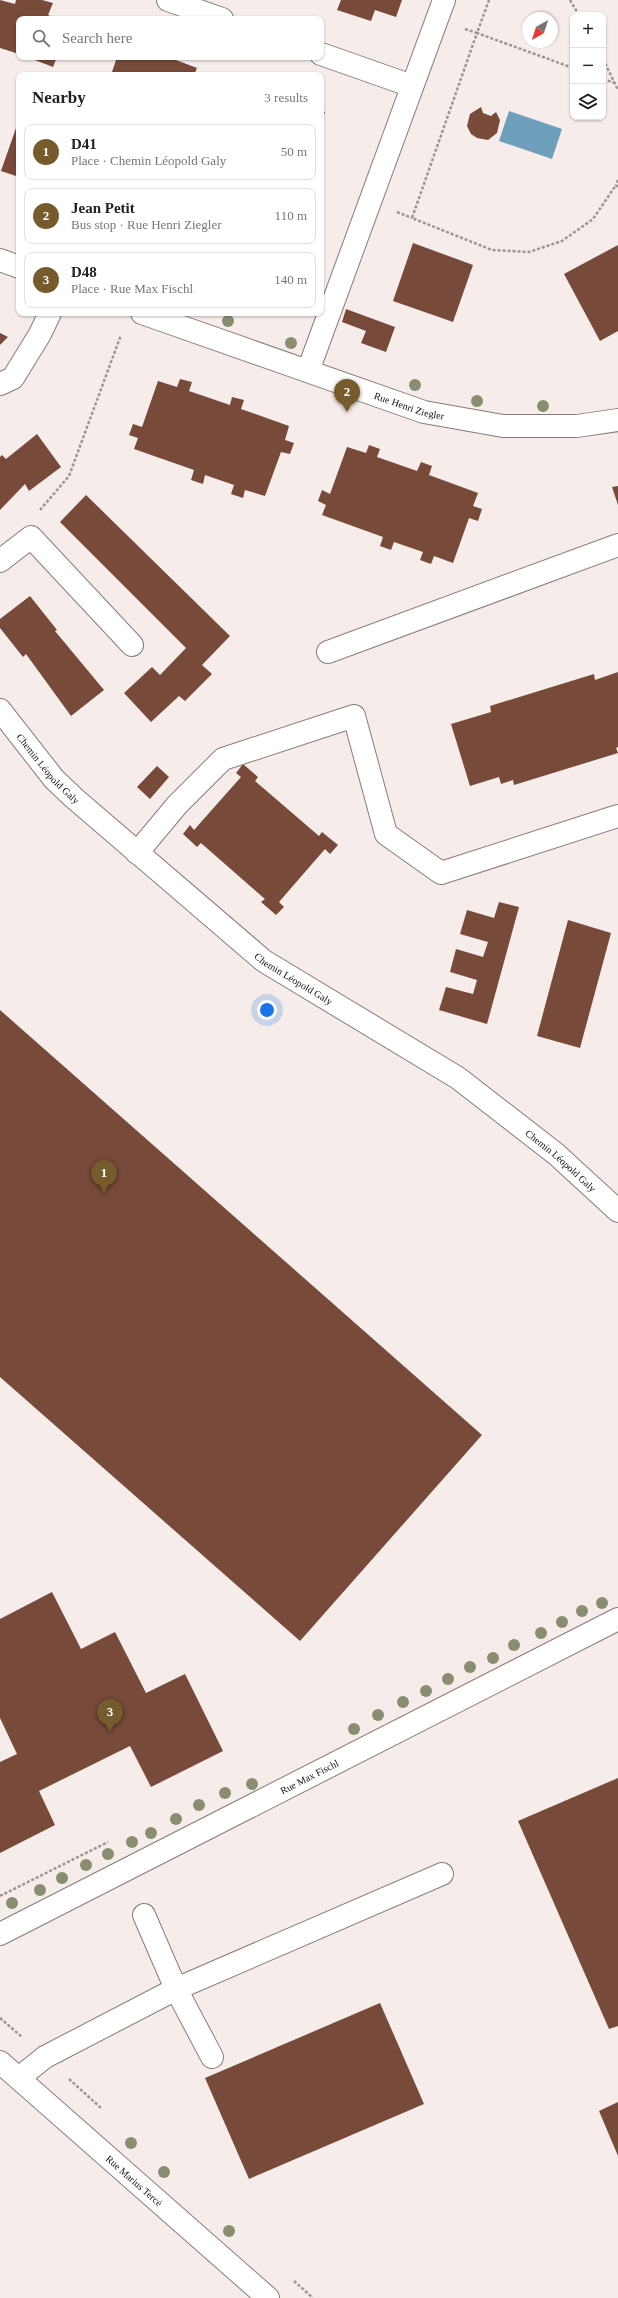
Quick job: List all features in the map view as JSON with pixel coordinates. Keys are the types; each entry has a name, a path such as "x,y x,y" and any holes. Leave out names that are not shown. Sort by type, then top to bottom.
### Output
{"street":[{"path":"168,0 213,16"},
{"path":"308,371 444,0"},
{"path":"324,55 412,86"},
{"path":"0,260 16,266"},
{"path":"0,384 13,378 40,334 49,316"},
{"name":"Rue Henri Ziegler","path":"151,316 424,412 504,426 577,426 618,420"},
{"path":"0,562 31,537 132,645"},
{"path":"328,652 618,545"},
{"name":"Chemin Léopold Galy","path":"0,710 54,779 137,854 264,962 458,1078 556,1154 618,1211"},
{"path":"137,854 177,805 223,759 354,716 386,834 441,873 618,816"},
{"name":"Rue Max Fischl","path":"0,1934 618,1618"},
{"path":"19,2078 45,2057 176,1989 442,1874"},
{"path":"144,1915 176,1989 212,2058"},
{"name":"Rue Marius Tercé","path":"0,2062 268,2298"}],"path":[{"path":"570,0 577,12"},
{"path":"570,67 477,33 412,218 492,250 529,252 562,241 593,220 617,187 618,180"},
{"path":"606,65 618,90"},
{"path":"606,80 615,83"},
{"path":"31,537 39,510 69,476 123,328"}],"water":[{"path":"509,111 562,129 552,159 499,141"}],"building":[{"path":"0,0 15,4 16,0 42,0 53,3 48,15 50,16 16,16 16,53 0,48"},
{"path":"341,0 402,0 396,17 375,10 371,21 337,10"},
{"path":"35,60 56,60 53,67"},
{"path":"116,60 176,60 197,68 195,72 112,72"},
{"path":"481,107 483,113 491,116 496,112 500,120 497,133 488,140 477,138 471,134 467,126 470,114"},
{"path":"16,128 16,176 1,171"},
{"path":"413,243 473,265 453,322 393,301"},
{"path":"618,245 618,331 600,341 564,274"},
{"path":"346,309 395,327 386,352 361,343 366,331 342,322"},
{"path":"0,333 8,337 0,345"},
{"path":"180,379 192,382 189,391 230,405 232,397 244,400 241,409 289,426 285,440 294,443 290,454 281,452 265,496 245,490 243,498 231,494 234,485 205,475 203,484 191,480 194,470 134,449 138,438 129,435 133,424 142,427 158,381 177,387"},
{"path":"37,434 61,467 29,491 25,484 0,510 0,457 2,455 6,459"},
{"path":"369,445 380,449 377,457 417,471 421,462 432,466 429,475 478,493 473,506 482,509 478,521 469,518 453,563 434,556 431,564 420,560 423,552 394,542 391,550 380,546 383,537 322,515 326,505 318,501 322,490 330,494 347,447 366,453"},
{"path":"618,486 618,505 612,487"},
{"path":"86,495 230,636 202,665 212,674 185,701 179,696 151,722 124,693 152,667 160,675 186,648 60,522"},
{"path":"30,596 57,630 55,631 104,690 71,716 26,654 23,657 0,628 0,619"},
{"path":"618,672 618,747 616,748 618,753 514,785 513,780 501,784 499,777 470,786 451,724 491,712 490,706 594,674 595,680"},
{"path":"243,764 258,777 255,781 319,836 322,832 338,845 330,854 325,849 279,902 284,907 276,915 261,902 265,899 201,843 197,847 183,834 190,825 194,830 241,777 236,773"},
{"path":"157,766 169,777 150,799 137,787"},
{"path":"499,902 519,907 487,1024 439,1010 446,987 473,994 477,980 450,972 456,949 483,957 488,942 460,934 467,910 494,918"},
{"path":"568,920 611,933 580,1048 537,1036"},
{"path":"0,1010 482,1435 300,1641 0,1377"},
{"path":"52,1592 81,1649 115,1632 146,1693 185,1674 223,1751 151,1787 130,1746 39,1791 55,1825 0,1853 0,1762 17,1754 0,1718 0,1619"},
{"path":"618,1778 618,2026 609,2029 518,1821"},
{"path":"380,2003 424,2104 249,2179 205,2078"},
{"path":"618,2102 618,2156 599,2111"}],"place":[{"name":"Jean Petit","path":"347,412"},
{"name":"D41","path":"104,1193"},
{"name":"D48","path":"110,1732"}]}
